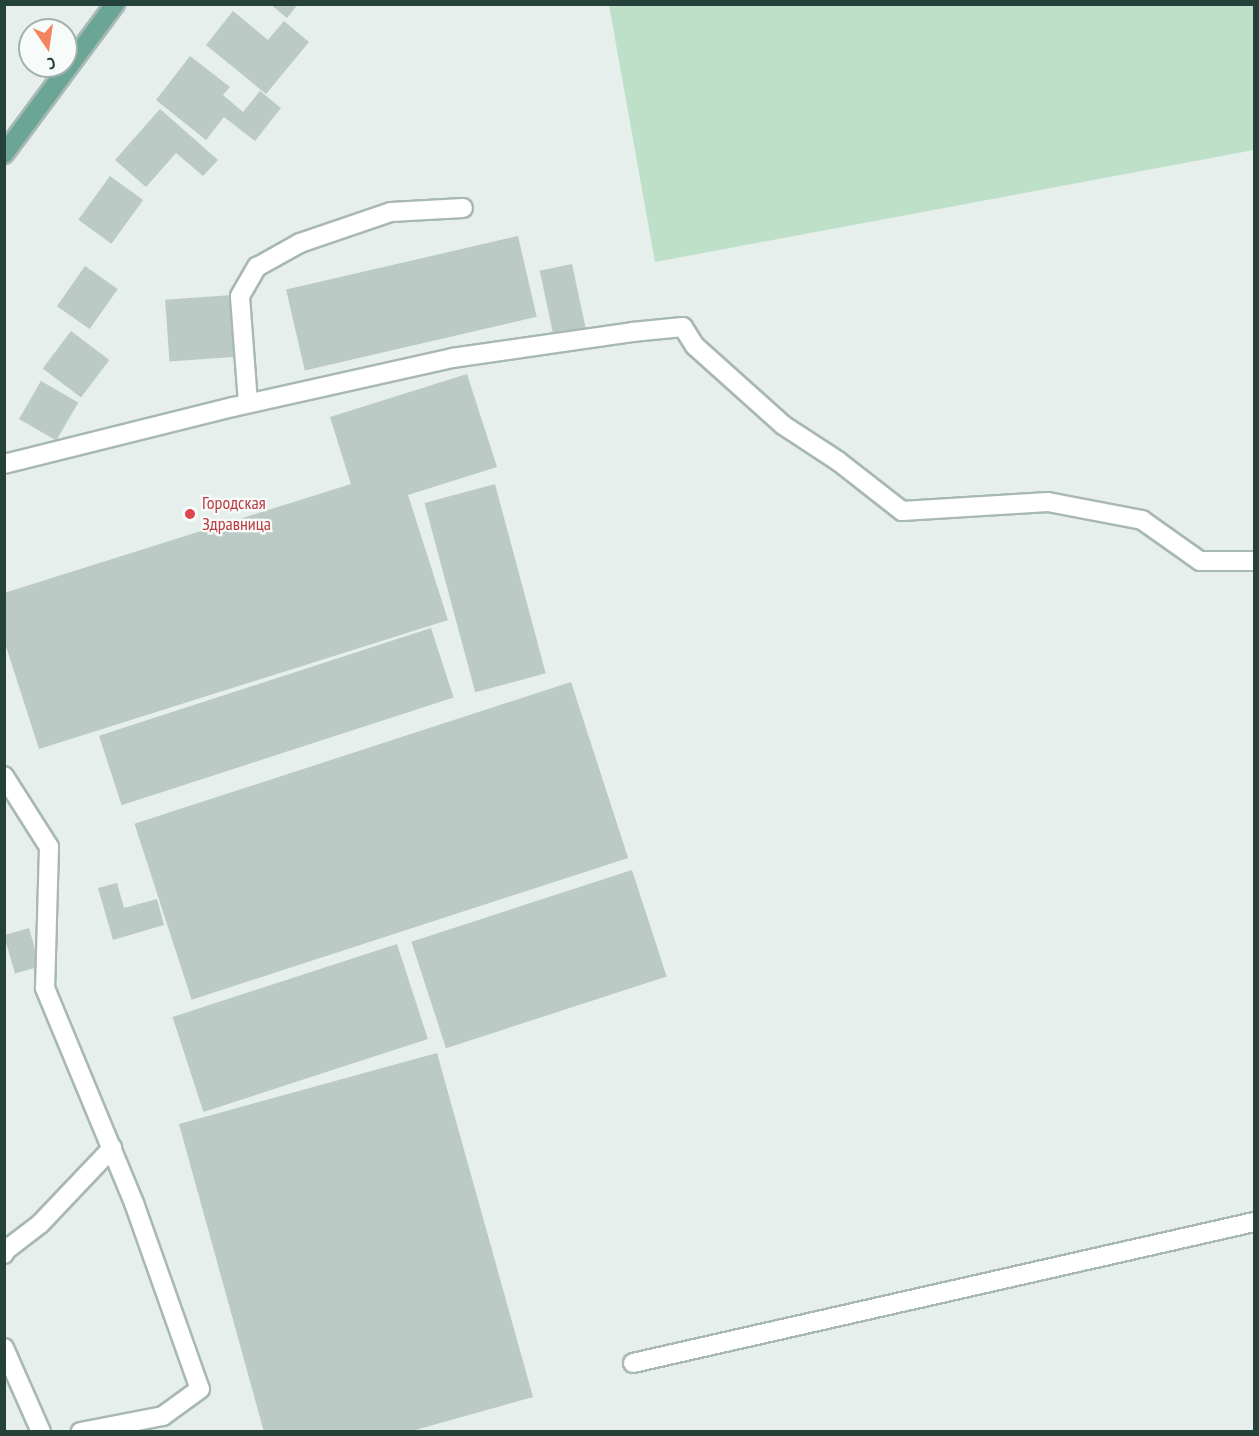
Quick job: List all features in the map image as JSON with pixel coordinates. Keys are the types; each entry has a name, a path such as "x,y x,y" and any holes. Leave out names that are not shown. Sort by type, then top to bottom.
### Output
{"main road":[{"path":"4,154 115,4"}],"lane":[{"path":"248,404 240,296 257,267 300,243 391,212 463,208"},
{"path":"4,464 248,404 452,358 683,327 695,346 783,425 838,462 902,511 1048,502 1142,520 1200,561 1254,561"},
{"path":"4,776 49,847 45,988 134,1203 200,1389 163,1416 81,1431"},
{"path":"4,1254 40,1224 112,1148"},
{"path":"633,1364 1254,1222"},
{"path":"4,1348 41,1431"}],"green space":[{"path":"609,5 1254,5 1254,150 655,262"}],"building":[{"path":"270,4 298,4 287,18"},
{"path":"233,11 268,40 284,21 309,42 266,94 206,45"},
{"path":"190,56 230,87 223,95 243,112 260,91 281,108 255,141 224,117 206,140 156,100"},
{"path":"160,109 218,160 203,176 176,153 146,187 115,160"},
{"path":"110,176 143,200 111,244 78,220"},
{"path":"518,236 537,317 305,370 286,290"},
{"path":"572,264 586,329 553,335 540,271"},
{"path":"85,266 118,289 90,329 57,306"},
{"path":"232,295 236,357 169,362 165,300"},
{"path":"71,331 109,360 81,397 43,369"},
{"path":"467,374 497,467 408,495 448,620 39,749 4,640 4,593 351,484 330,417"},
{"path":"41,381 78,402 56,441 19,419"},
{"path":"495,484 546,673 475,692 424,503"},
{"path":"431,628 454,697 122,805 99,736"},
{"path":"571,682 628,858 192,1000 134,824"},
{"path":"632,870 667,977 446,1048 411,942"},
{"path":"117,883 124,908 157,899 164,925 113,940 98,888"},
{"path":"29,928 40,966 15,974 4,935"},
{"path":"397,944 428,1039 203,1112 173,1017"},
{"path":"437,1053 533,1397 408,1432 264,1432 179,1124"}],"place":[{"name":"Городская Здравница","path":"190,514"}]}
